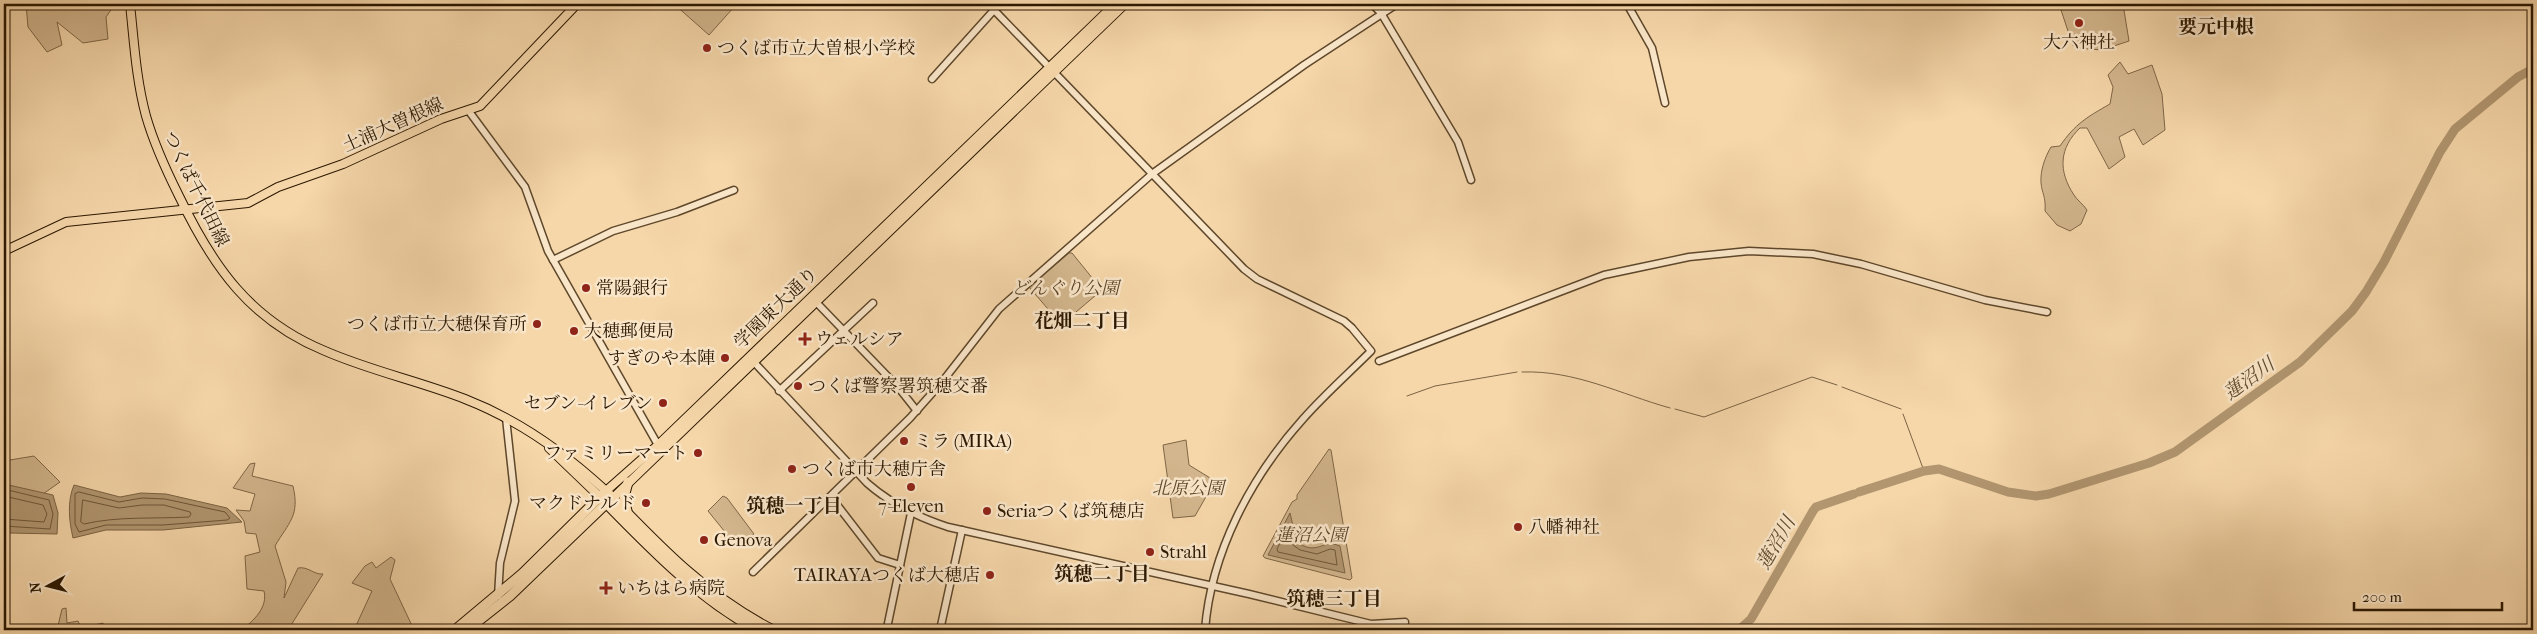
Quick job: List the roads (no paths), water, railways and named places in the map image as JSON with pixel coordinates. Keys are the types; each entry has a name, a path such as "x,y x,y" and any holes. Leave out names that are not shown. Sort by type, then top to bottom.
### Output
{"highway":[{"path":"625,516 624,497 628,482"},
{"path":"606,497 691,585 725,611 757,630"},
{"name":"学園東大通り","path":"466,630 591,520 606,497"},
{"name":"学園東大通り","path":"455,630 499,600 549,549 606,497"},
{"path":"591,520 607,514 625,516 701,584 723,601 773,630"}],"main road":[{"name":"つくば千代田線","path":"130,4 135,61 146,116 159,155 185,210 209,254 230,282 251,304 278,325 324,351 465,399 506,418 551,450 606,497"},
{"name":"土浦大曽根線","path":"4,251 66,222 254,201 278,187 343,164 441,119 482,105 577,4"},
{"name":"学園東大通り","path":"606,497 658,444 816,302 1052,69 1115,4"},
{"name":"学園東大通り","path":"606,497 628,482 751,360 1052,69 1125,4"}],"street":[{"path":"1372,4 1382,14 1458,142 1471,180"},
{"path":"753,572 917,411 999,309 1152,174 1304,64 1397,4"},
{"path":"1627,4 1652,48 1665,103"},
{"path":"932,79 994,7 1244,269 1257,278 1344,321 1371,351 1303,419 1268,466 1226,537 1212,585 1205,630"},
{"path":"468,110 525,187 541,234 553,260 658,444"},
{"path":"553,260 613,231 677,212 734,190"},
{"path":"1379,361 1604,276 1688,257 1749,251 1813,254 1861,264 1985,300 2047,312"},
{"path":"816,302 917,411"},
{"path":"779,391 873,303"},
{"path":"751,360 857,472 877,491 911,513 962,530 1212,585 1371,624 1405,622"},
{"path":"499,600 498,576 515,501 506,418"},
{"path":"831,497 878,558 900,565"},
{"path":"887,628 911,513"},
{"path":"940,630 962,530"}],"water":[{"path":"4,484 53,495 58,513 57,534 9,533 4,530"},
{"path":"74,485 120,497 141,493 166,494 227,508 242,522 163,530 106,530 73,538 69,511"},
{"path":"1290,513 1297,542 1310,548 1331,543 1340,546 1345,573 1268,555"}],"waterway":[{"name":"蓮沼川","path":"1859,492 1924,471 1939,469 2008,492 2036,496 2049,494 2149,463 2175,452 2300,362 2352,311 2384,262 2440,152 2455,129 2518,77 2533,69"},
{"path":"1407,396 1435,386 1517,372"},
{"path":"1522,372 1542,372 1579,379 1670,408"},
{"path":"1675,409 1704,417 1812,377 1837,385"},
{"path":"1842,387 1901,409"},
{"path":"1903,414 1924,471"},
{"name":"蓮沼川","path":"1742,627 1751,619 1816,507 1854,494"}],"place":[{"name":"大六神社","path":"2079,23"},
{"name":"つくば市立大曽根小学校","path":"707,48"},
{"name":"常陽銀行","path":"586,288"},
{"name":"つくば市立大穂保育所","path":"537,324"},
{"name":"大穂郵便局","path":"574,331"},
{"name":"ウェルシア","path":"805,339"},
{"name":"すぎのや本陣","path":"725,358"},
{"name":"つくば警察署筑穂交番","path":"798,386"},
{"name":"セブン-イレブン","path":"663,403"},
{"name":"ミラ (MIRA)","path":"904,441"},
{"name":"ファミリーマート","path":"698,453"},
{"name":"つくば市大穂庁舎","path":"792,469"},
{"name":"7-Eleven","path":"911,487"},
{"name":"マクドナルド","path":"646,503"},
{"name":"Seriaつくば筑穂店","path":"987,511"},
{"name":"八幡神社","path":"1518,527"},
{"name":"Genova","path":"704,540"},
{"name":"Strahl","path":"1150,552"},
{"name":"TAIRAYAつくば大穂店","path":"990,575"},
{"name":"いちはら病院","path":"606,588"}],"district":[{"name":"要元中根","path":"2216,27"},
{"name":"花畑二丁目","path":"1082,321"},
{"name":"筑穂一丁目","path":"794,506"},
{"name":"筑穂二丁目","path":"1102,574"},
{"name":"筑穂三丁目","path":"1334,599"}],"park label":[{"name":"どんぐり公園","path":"1065,288"},
{"name":"北原公園","path":"1188,488"},
{"name":"蓮沼公園","path":"1311,535"}]}
